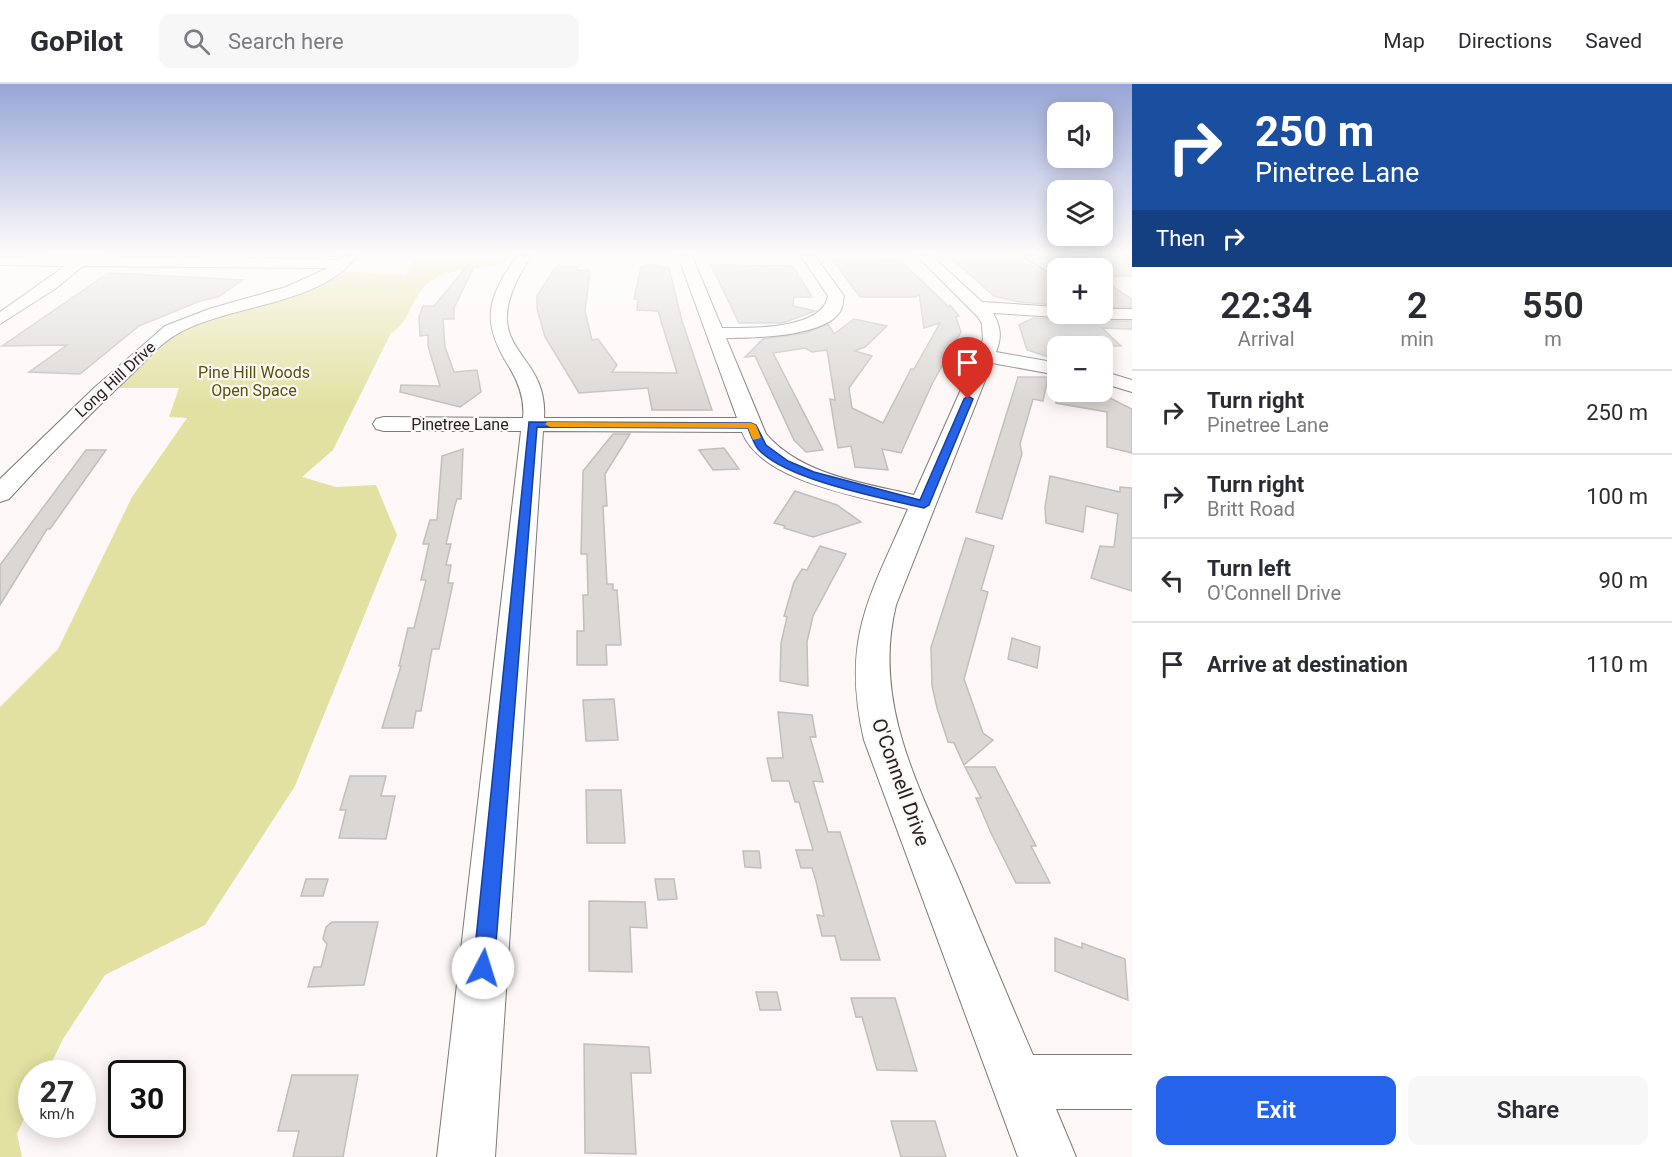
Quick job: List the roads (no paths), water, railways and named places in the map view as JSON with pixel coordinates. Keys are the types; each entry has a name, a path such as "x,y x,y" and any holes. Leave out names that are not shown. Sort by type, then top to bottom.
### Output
{"street":[{"path":"0,319 20,306"},
{"name":"Long Hill Drive","path":"0,494 66,425 169,332 205,315 233,306"},
{"path":"466,1157 533,404 529,383 507,350 497,321 499,306"},
{"path":"705,306 751,425 762,447 784,464 810,474 924,505"},
{"path":"715,333 782,330 810,324 832,312 836,306"},
{"path":"979,307 1047,311"},
{"name":"O'Connell Drive","path":"979,307 992,329 992,340 876,620 870,653 871,691 889,760 1047,1157"},
{"path":"986,356 1047,367"},
{"path":"1113,380 1132,386"},
{"name":"Pinetree Lane","path":"384,424 751,425"},
{"path":"1017,1082 1132,1082"}],"park label":[{"name":"Pine Hill Woods Open Space","path":"254,381"}]}
